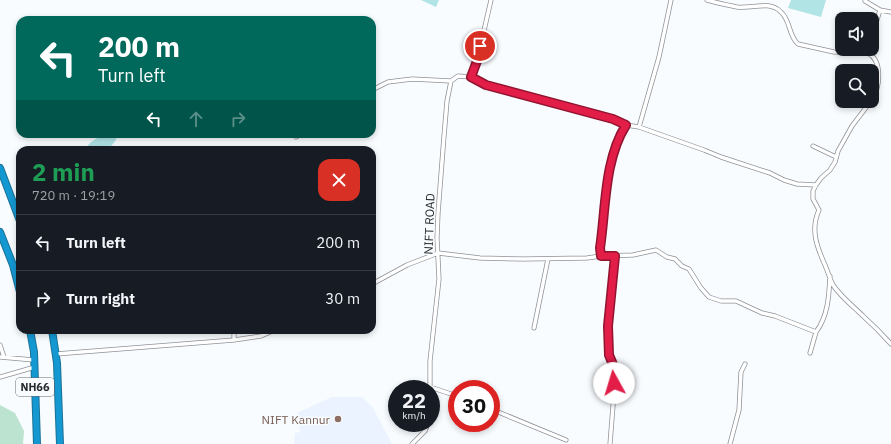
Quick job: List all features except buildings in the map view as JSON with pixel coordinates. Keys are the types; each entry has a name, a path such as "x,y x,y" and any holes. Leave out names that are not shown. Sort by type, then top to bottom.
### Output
{"highway":[{"path":"0,168 16,210"},
{"path":"0,232 16,277"},
{"name":"NH66","path":"31,334 35,367 37,444"},
{"name":"NH66","path":"53,334 56,354 60,444"}],"street":[{"path":"471,77 477,61 491,0"},
{"path":"639,127 658,57 671,0"},
{"path":"707,0 739,7 764,4 772,6 781,11 787,19 790,34 798,44 835,52"},
{"path":"865,1 880,10 891,12"},
{"path":"376,88 388,82 412,79 451,81 458,76 471,77 486,85 504,91 534,97 613,119 626,125 639,127 770,173 784,180 797,184 816,185"},
{"name":"NIFT ROAD","path":"430,380 430,361 439,279 438,213 447,101 451,81"},
{"path":"866,108 852,126 838,151 830,170 821,178 813,191 813,199 819,210 814,226 815,238 818,251 834,285 891,344"},
{"path":"601,256 609,176 614,148 626,125"},
{"path":"813,146 836,157"},
{"path":"376,282 407,265 438,253 486,258 548,259 633,255 656,250 667,257 675,259 682,266 689,269 709,297 721,301 736,301 762,313 775,316 816,332"},
{"path":"610,444 614,393 614,367 609,355 608,326 615,256"},
{"path":"534,328 548,259"},
{"path":"810,353 816,332 828,306 830,276"},
{"path":"234,334 234,340"},
{"path":"56,354 234,340 266,334"},
{"path":"0,345 2,357 34,360"},
{"path":"730,444 739,410 741,372 745,364"},
{"path":"0,377 35,367"},
{"path":"500,413 566,440"},
{"path":"412,444 423,432"}],"shaded area":[{"name":"NIFT Kannur","path":"332,397 362,397 373,408 392,444 294,444 295,433 300,432 297,413"}],"green space":[{"path":"0,405 15,413 24,431 23,444 0,444"}],"water":[{"path":"421,0 439,0 436,7"},
{"path":"791,0 826,0 821,17 788,8"},
{"path":"116,138 116,140 111,146 88,146 95,139"}],"place":[{"name":"NIFT Kannur","path":"338,419"}],"route":[{"path":"480,46 477,61 471,77 486,85 504,91 534,97 613,119 626,125 614,148 600,248 601,256 615,256 608,326 609,355 614,367 614,383"}]}
